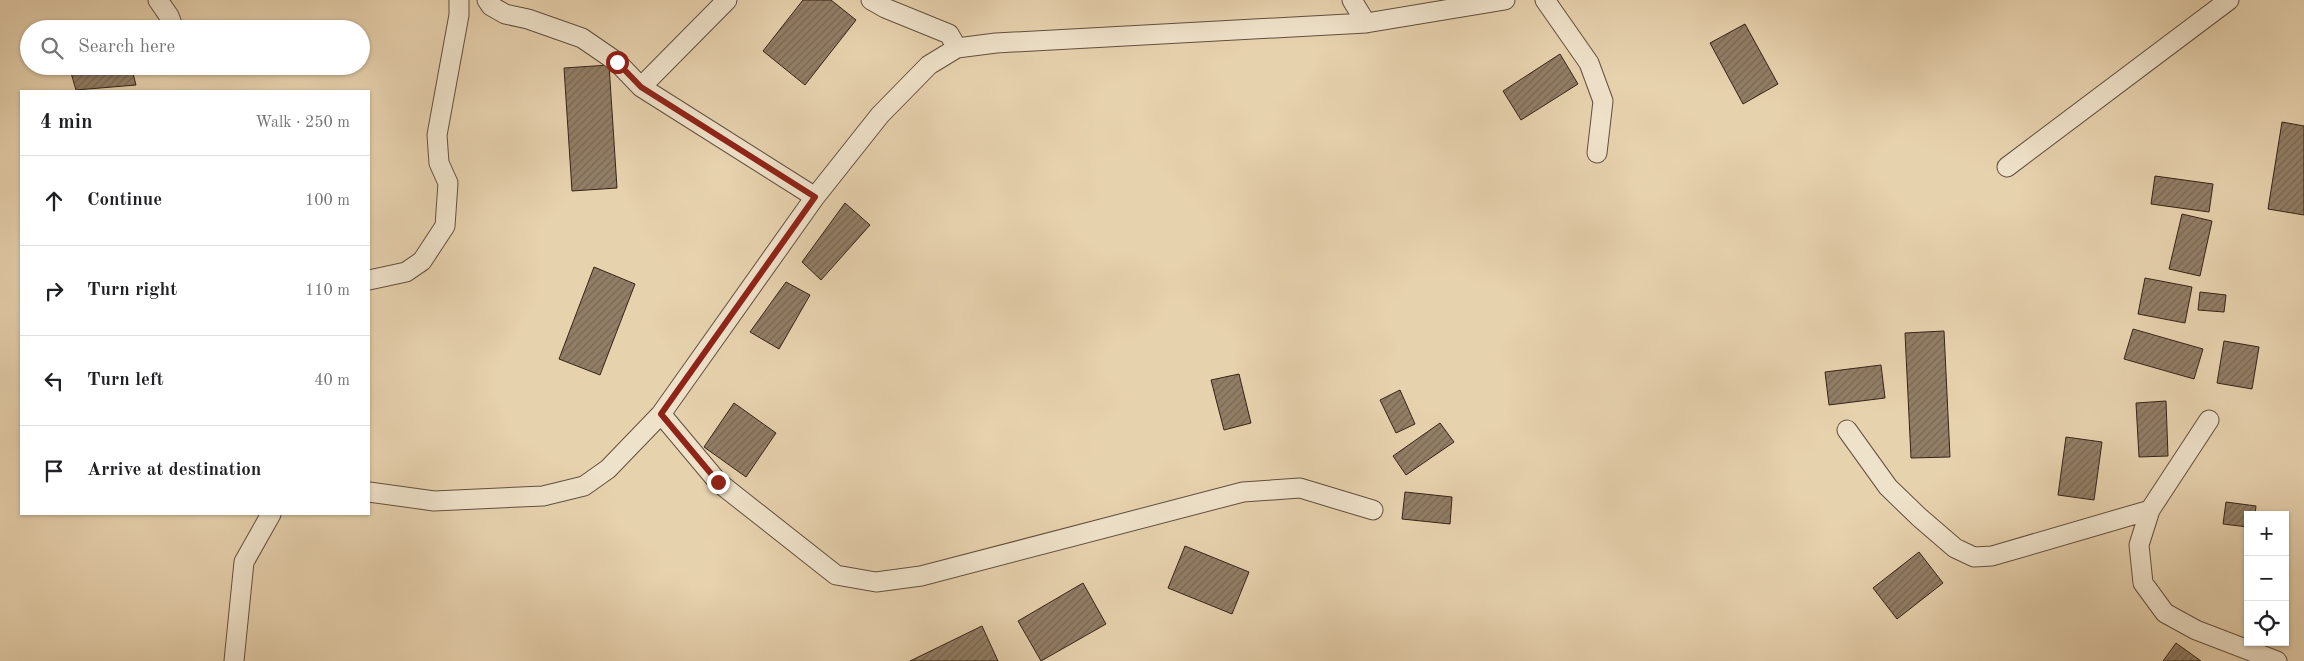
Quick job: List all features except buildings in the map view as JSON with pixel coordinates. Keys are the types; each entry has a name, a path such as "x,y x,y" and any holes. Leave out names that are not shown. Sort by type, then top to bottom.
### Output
{"street":[{"path":"158,0 171,20"},
{"path":"370,280 406,272 422,261 445,226 448,183 439,163 437,136 459,15 459,0"},
{"path":"487,0 491,6 505,14 528,19 582,38 617,62 641,87 815,197"},
{"path":"641,87 727,0"},
{"path":"871,0 885,8 949,34 957,48"},
{"path":"1352,0 1366,23"},
{"path":"370,492 434,501 543,496 584,486 608,469 661,414 815,197 880,115 929,65 957,48 996,43 1366,23 1505,0"},
{"path":"1545,0 1589,63 1603,101 1597,153"},
{"path":"2007,166 2229,0"},
{"path":"661,414 718,482 836,575 876,582 921,576 1243,492 1300,488 1372,510"},
{"path":"2209,420 2150,510 2138,545 2143,583 2165,613 2196,630 2276,661"},
{"path":"1847,430 1888,487 1956,548 1974,557 1992,556 2150,510"},
{"path":"234,661 244,562 270,515"}],"route":[{"path":"617,62 641,87 815,197 661,414 718,482"}]}
